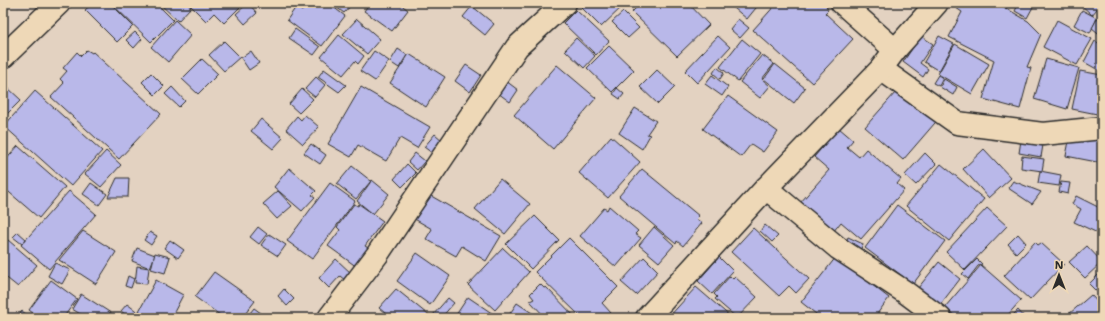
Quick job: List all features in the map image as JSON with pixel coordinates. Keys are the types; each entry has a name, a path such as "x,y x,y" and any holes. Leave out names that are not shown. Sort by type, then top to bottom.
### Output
{"street":[{"path":"3,57 60,3"},
{"path":"329,318 377,255 517,47 565,3"},
{"path":"842,3 895,50"},
{"path":"647,318 766,188 881,69 895,50 937,3"},
{"path":"881,69 957,123 1042,134 1102,128"},
{"path":"766,188 838,248 905,292 940,318"}],"building":[{"path":"93,3 110,3 133,26 117,42 85,10"},
{"path":"111,3 156,3 173,20 151,42"},
{"path":"159,3 186,3 191,7 178,21"},
{"path":"188,3 244,3 224,23 214,13 206,21"},
{"path":"248,3 257,13 245,24 236,14"},
{"path":"308,3 328,3 345,16 322,46 287,20 296,7 302,11"},
{"path":"331,3 353,3 344,13"},
{"path":"370,3 399,3 408,10 392,31 364,11"},
{"path":"585,3 621,3 624,5 601,27 581,7"},
{"path":"641,3 688,3 709,25 677,56 632,12"},
{"path":"728,3 760,3 747,19"},
{"path":"777,3 825,3 828,10 825,13 853,39 812,83 753,30"},
{"path":"960,3 997,3 1028,21 1041,34 1027,67 1031,68 1020,109 983,99 994,60 949,37 962,12 956,8"},
{"path":"1019,3 1030,3 1034,5 1027,18 1015,11"},
{"path":"1079,3 1102,3 1092,15"},
{"path":"472,6 494,24 485,35 463,17"},
{"path":"576,10 609,41 596,55 563,23"},
{"path":"1082,10 1097,18 1090,33 1074,25"},
{"path":"1102,10 1102,36 1092,28"},
{"path":"623,12 639,28 628,38 612,22"},
{"path":"357,19 380,39 367,54 343,34"},
{"path":"738,19 749,28 740,38 730,29"},
{"path":"175,20 191,35 168,62 151,47"},
{"path":"1057,20 1092,39 1077,65 1043,47"},
{"path":"295,29 320,47 314,55 289,38"},
{"path":"135,32 142,39 134,48 126,40"},
{"path":"339,35 364,56 358,64 355,61 343,75 321,57"},
{"path":"718,36 730,47 697,83 685,71"},
{"path":"921,36 933,44 920,63 928,69 923,77 903,62"},
{"path":"939,36 954,44 939,71 924,62"},
{"path":"576,38 595,56 584,68 565,50"},
{"path":"742,39 760,54 738,81 720,67"},
{"path":"224,41 240,57 224,71 209,55"},
{"path":"1095,41 1102,45 1102,72 1084,62"},
{"path":"955,44 989,64 972,94 938,74"},
{"path":"609,46 634,70 612,92 587,68"},
{"path":"398,49 407,55 399,68 390,62"},
{"path":"87,50 92,53 93,52 161,114 119,159 51,97 64,83 60,79 67,71 63,68 77,52 81,56"},
{"path":"251,51 259,63 249,70 241,58"},
{"path":"374,51 389,61 375,81 360,71"},
{"path":"409,54 445,77 426,107 390,83"},
{"path":"762,55 774,64 762,79 770,86 760,98 740,82"},
{"path":"202,59 218,74 198,94 182,79"},
{"path":"1046,59 1079,68 1067,109 1034,99"},
{"path":"775,64 805,88 794,103 764,79"},
{"path":"466,65 481,75 470,92 455,81"},
{"path":"557,65 596,98 553,149 514,115"},
{"path":"717,67 724,73 720,79 713,73"},
{"path":"324,69 346,85 339,92 318,77"},
{"path":"657,70 675,87 658,104 640,87"},
{"path":"1080,71 1102,75 1102,115 1072,109"},
{"path":"151,73 164,86 155,95 142,82"},
{"path":"712,75 728,87 722,96 705,84"},
{"path":"938,75 943,78 939,86 933,83"},
{"path":"316,77 325,85 315,97 305,89"},
{"path":"944,79 957,87 953,95 940,87"},
{"path":"506,81 518,90 510,102 498,93"},
{"path":"903,84 941,116 903,160 865,127"},
{"path":"7,87 21,100 3,118 3,91"},
{"path":"172,87 185,101 179,107 165,94"},
{"path":"361,87 430,127 417,148 400,138 386,161 358,145 351,157 328,144"},
{"path":"617,88 624,94 620,99 613,94"},
{"path":"302,89 313,99 299,113 289,104"},
{"path":"35,91 102,151 71,186 4,126"},
{"path":"728,96 778,132 763,152 751,144 741,157 703,129"},
{"path":"635,108 656,121 647,134 650,135 642,149 619,133"},
{"path":"305,115 319,127 303,144 286,129 297,116 301,120"},
{"path":"261,119 283,138 273,149 251,131"},
{"path":"1072,126 1102,132 1102,163 1066,156"},
{"path":"839,128 853,140 847,147 859,157 866,149 901,179 897,184 904,190 861,239 841,222 833,232 800,203 829,170 814,157"},
{"path":"435,134 443,141 432,153 424,147"},
{"path":"1022,134 1044,139 1041,157 1019,153"},
{"path":"611,136 640,162 608,198 579,173"},
{"path":"311,144 326,155 320,164 304,153"},
{"path":"18,146 65,187 39,218 3,187 3,163"},
{"path":"984,149 1011,178 989,198 963,169"},
{"path":"106,151 121,165 101,187 85,174"},
{"path":"415,153 425,161 417,170 408,162"},
{"path":"925,153 936,164 916,185 905,175"},
{"path":"1022,156 1044,159 1042,171 1021,168"},
{"path":"407,164 416,173 402,187 394,179"},
{"path":"941,164 984,199 949,241 906,206"},
{"path":"352,166 371,181 356,199 337,184"},
{"path":"289,168 316,191 312,195 315,197 302,211 274,187"},
{"path":"642,169 699,216 696,219 702,223 683,246 677,241 676,244 619,196"},
{"path":"1040,171 1061,175 1059,186 1038,183"},
{"path":"117,178 129,178 128,197 108,197"},
{"path":"500,179 530,204 505,234 475,209"},
{"path":"372,180 389,194 373,214 357,201"},
{"path":"1013,181 1041,192 1032,204 1008,188"},
{"path":"1061,182 1070,183 1068,194 1059,192"},
{"path":"91,183 107,194 99,205 83,194"},
{"path":"330,183 355,201 312,259 287,241"},
{"path":"69,191 96,214 49,269 21,245"},
{"path":"278,191 292,206 277,219 263,204"},
{"path":"426,193 501,236 486,261 462,246 456,256 426,239 432,229 411,217"},
{"path":"1076,196 1102,209 1102,235 1074,222 1081,209 1072,204"},
{"path":"354,204 358,206 359,204 383,221 365,246 370,249 357,267 328,246 340,230 337,227"},
{"path":"897,205 945,241 913,284 865,248"},
{"path":"609,206 638,231 635,234 641,238 616,267 580,236 604,208 607,210"},
{"path":"987,208 1007,226 965,270 946,252"},
{"path":"535,216 559,240 531,269 506,244"},
{"path":"765,225 778,236 772,242 760,231"},
{"path":"258,227 267,234 259,244 250,237"},
{"path":"654,227 674,245 659,262 639,245"},
{"path":"753,228 809,279 796,293 789,286 779,296 731,252"},
{"path":"83,231 116,252 96,284 59,260"},
{"path":"18,232 26,239 22,244 13,237"},
{"path":"150,232 157,236 151,245 144,240"},
{"path":"269,234 286,245 278,256 261,245"},
{"path":"1018,234 1026,243 1016,253 1008,244"},
{"path":"848,237 863,244 859,253 844,246"},
{"path":"569,238 618,287 602,303 611,313 606,318 582,318 535,272"},
{"path":"8,240 37,265 18,287 3,275 3,253 7,248 4,245"},
{"path":"170,240 184,250 178,258 164,248"},
{"path":"1035,242 1038,245 1041,243 1064,264 1030,300 1004,276"},
{"path":"1087,246 1102,262 1085,278 1069,262"},
{"path":"137,248 155,255 150,268 132,261"},
{"path":"503,248 529,272 495,310 468,285"},
{"path":"155,253 170,257 165,273 151,269"},
{"path":"417,253 450,276 430,305 397,281"},
{"path":"644,257 658,271 636,295 621,282"},
{"path":"719,257 733,271 712,294 698,281"},
{"path":"836,257 889,298 874,318 821,318 801,302"},
{"path":"336,259 352,274 346,281 340,276 329,288 319,278"},
{"path":"977,259 982,264 978,266 968,279 962,274"},
{"path":"939,262 960,279 940,305 918,288"},
{"path":"55,263 70,270 62,284 48,276"},
{"path":"981,265 1021,300 1005,318 957,318 945,307"},
{"path":"137,266 149,268 147,284 135,283"},
{"path":"1102,271 1102,297 1089,284"},
{"path":"214,272 255,301 242,318 224,318 195,297"},
{"path":"128,276 134,279 131,288 125,286"},
{"path":"730,276 733,279 735,277 757,297 737,318 715,299 717,297 714,294"},
{"path":"51,280 77,299 63,318 39,318 29,310"},
{"path":"156,280 183,295 171,318 152,318 139,311"},
{"path":"540,284 544,288 546,287 576,318 546,318 530,301 534,299 530,294"},
{"path":"696,287 732,318 668,318"},
{"path":"284,289 294,299 287,306 278,296"},
{"path":"396,289 432,318 391,318 379,308"},
{"path":"81,294 114,315 112,318 87,318 72,309"},
{"path":"1091,295 1102,307 1102,318 1073,318 1069,314"},
{"path":"468,297 499,318 454,318"},
{"path":"448,298 454,303 441,318 436,318 433,315"},
{"path":"517,303 538,317 513,318 509,315"},
{"path":"127,304 139,313 135,318 130,318 121,311"},
{"path":"254,308 265,316 264,318 246,318"},
{"path":"1018,310 1025,318 1010,318"},
{"path":"22,311 31,318 16,318"}]}
